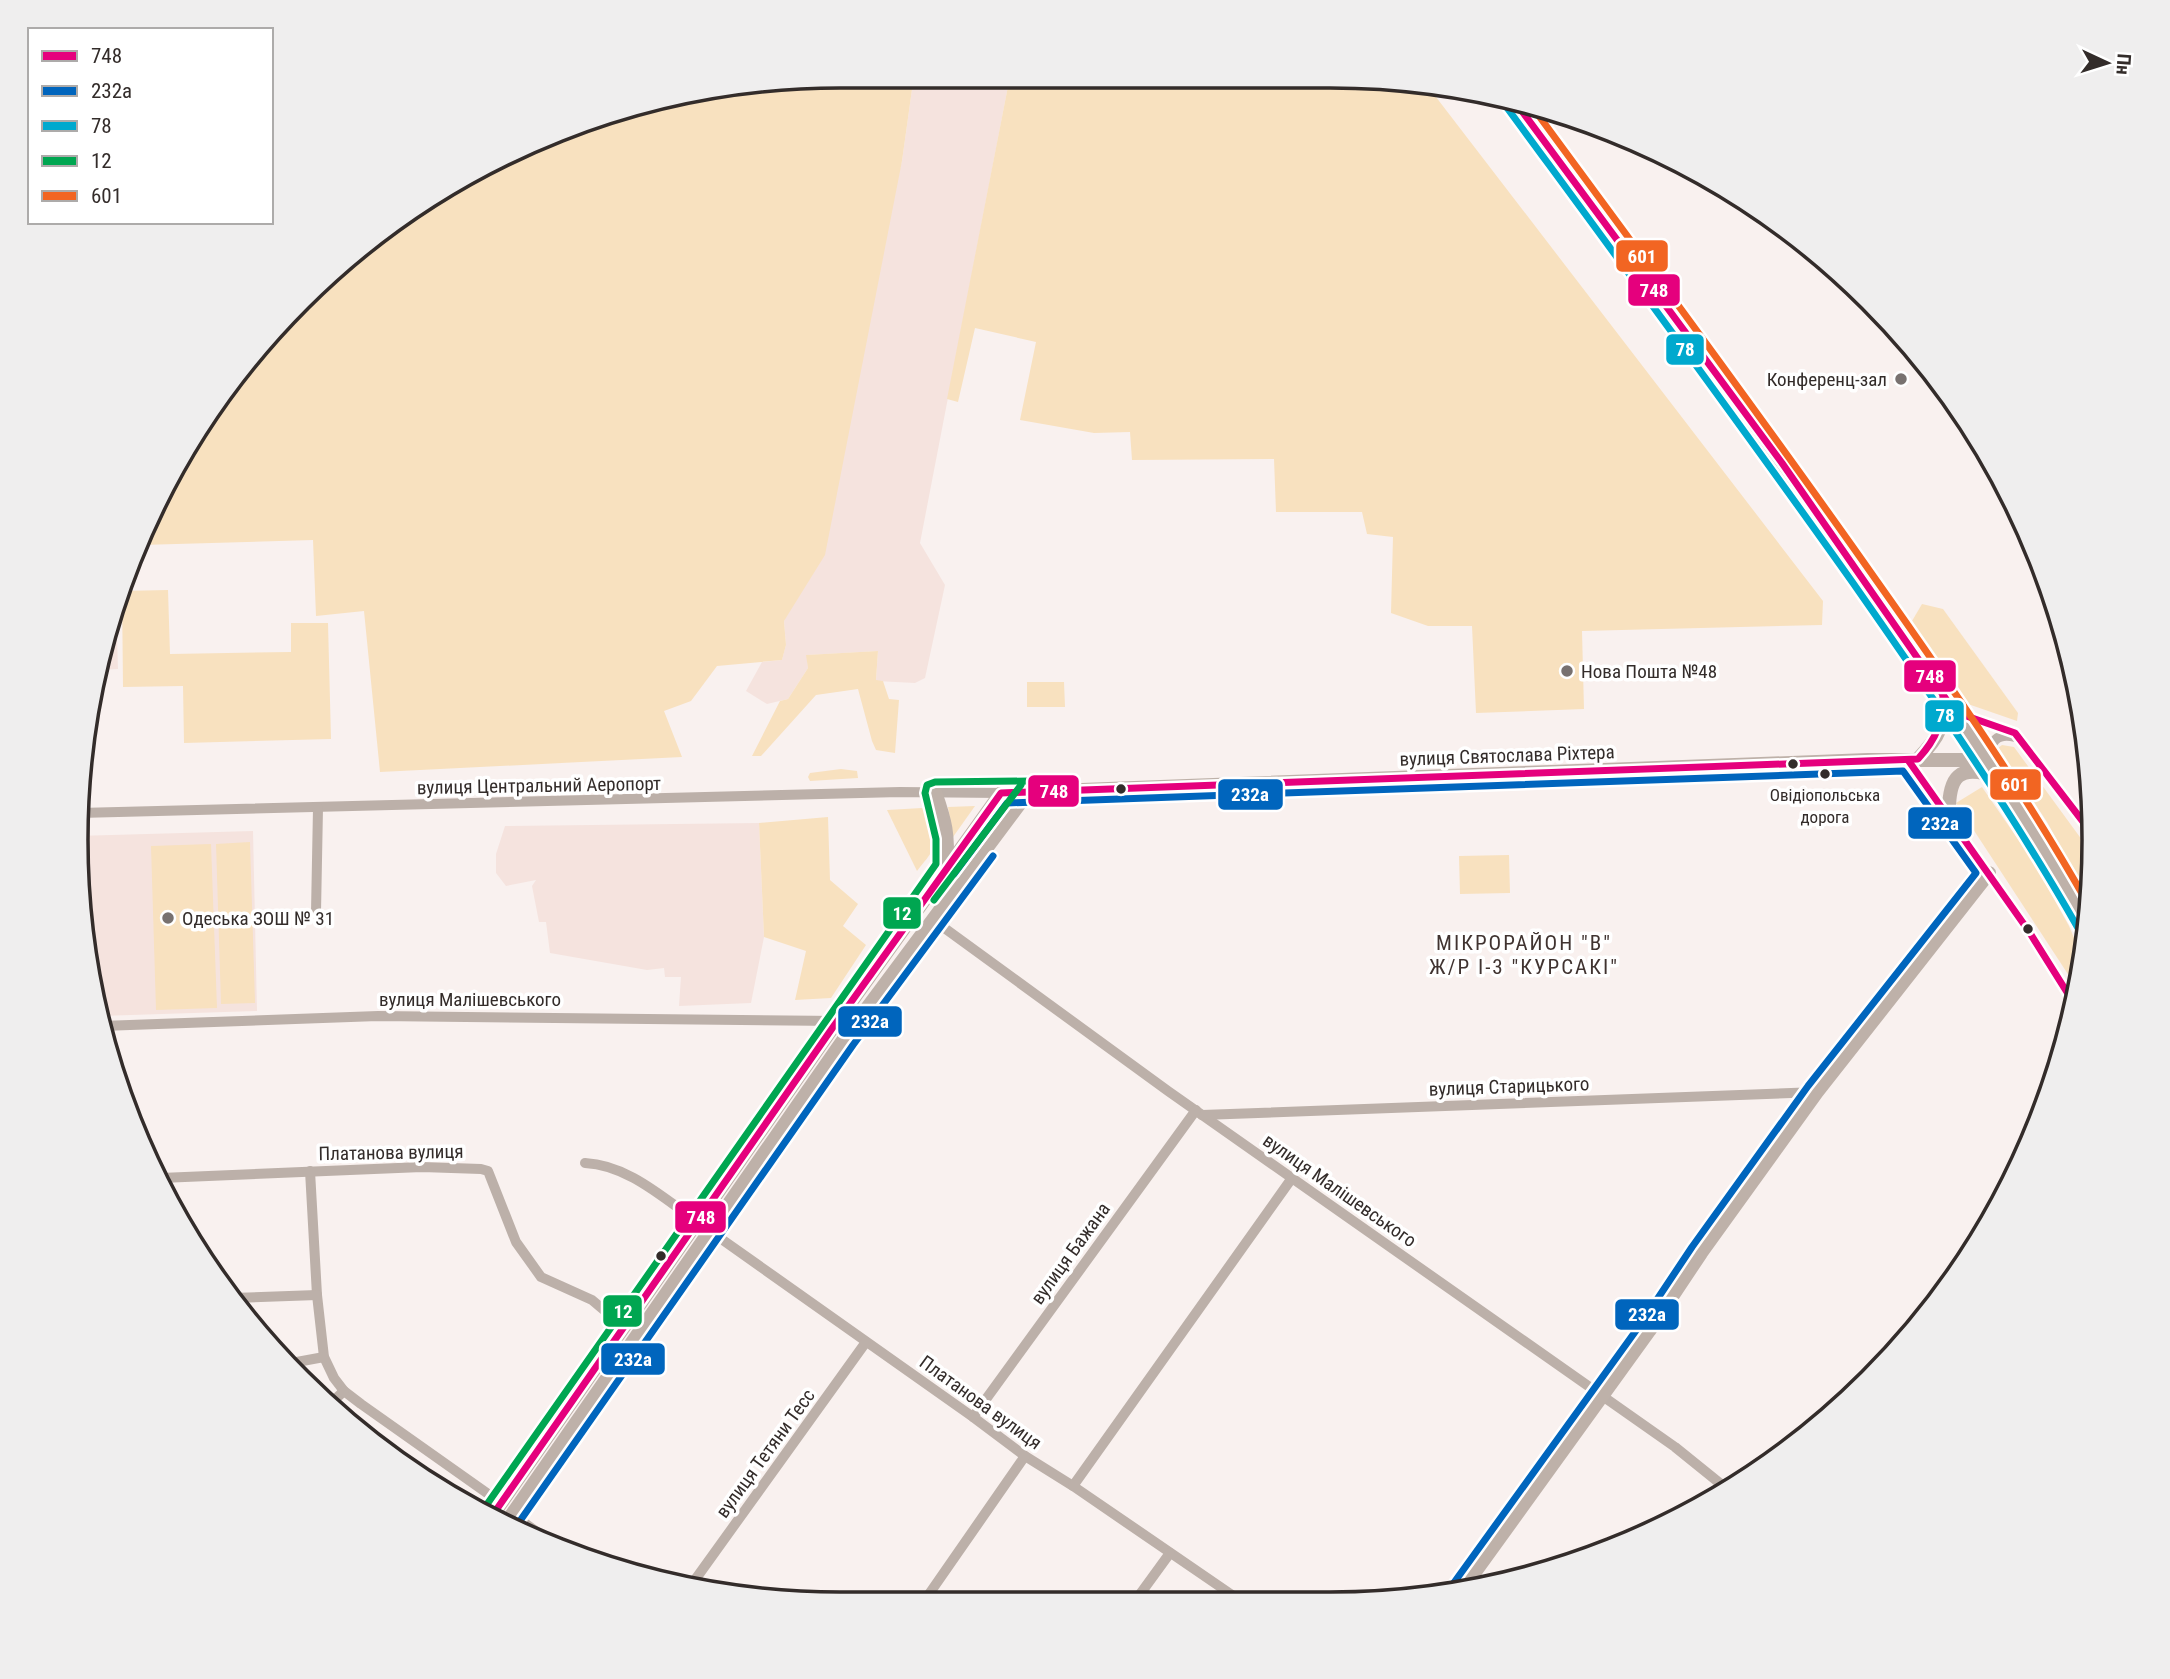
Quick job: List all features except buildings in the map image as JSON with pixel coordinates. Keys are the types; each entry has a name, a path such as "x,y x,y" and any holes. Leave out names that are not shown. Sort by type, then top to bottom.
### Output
{"main road":[{"path":"1523,113 1782,463 2008,790 2079,909"},
{"path":"1913,759 1939,735 1943,694"},
{"name":"вулиця Святослава Ріхтера","path":"1001,793 1913,759 1986,760"},
{"path":"1949,816 1951,786 1960,775 1974,772 1999,778"},
{"path":"511,1516 844,1039 1029,791"},
{"path":"935,792 946,823 946,867"},
{"path":"497,1509 946,867 1001,793"},
{"path":"1471,1578 1603,1396 1732,1209 1817,1092 1989,873"}],"street":[{"path":"1955,712 2006,728 2021,739 2082,820"},
{"path":"1986,760 1989,747 1997,737 2008,735 2021,739"},
{"path":"1913,759 2067,992"},
{"name":"вулиця Центральний Аеропорт","path":"89,813 935,792 1001,793"},
{"path":"316,912 318,808"},
{"name":"вулиця Малішевського","path":"932,919 1199,1113 1675,1447 1719,1483"},
{"name":"вулиця Малішевського","path":"111,1026 378,1016 838,1021"},
{"name":"вулиця Старицького","path":"1199,1113 1817,1092"},
{"name":"вулиця Бажана","path":"973,1417 1199,1113"},
{"path":"585,1163 604,1164 624,1172 698,1222"},
{"name":"Платанова вулиця","path":"168,1178 422,1167 488,1171 516,1242 541,1277 592,1300 624,1327"},
{"path":"310,1171 317,1295 324,1357 334,1378 344,1391 501,1503"},
{"path":"1073,1486 1292,1178"},
{"name":"Платанова вулиця","path":"710,1231 1025,1456 1228,1592"},
{"path":"243,1298 317,1295"},
{"name":"вулиця Тетяни Тесс","path":"697,1578 866,1342"},
{"path":"299,1362 324,1357"},
{"path":"337,1398 344,1391"},
{"path":"930,1592 1025,1456"},
{"path":"1142,1592 1170,1553"}],"shaded area":[{"path":"912,88 1008,88 920,543 945,585 925,678 915,683 876,681 878,651 807,655 808,668 788,699 767,704 746,691 762,662 782,660 786,645 784,621 902,161"},
{"path":"912,88 902,161 825,555 784,621 786,645 782,660 717,666 691,701 664,711 682,757 380,772 364,611 316,616 313,540 148,545 188,463 243,382 308,308 382,243 463,188 507,165 598,127 645,113 741,94 790,89"},
{"path":"1008,88 1330,88 1380,89 1434,95 1823,601 1822,625 1582,631 1584,709 1476,713 1472,626 1428,626 1391,613 1393,537 1367,534 1362,512 1276,512 1274,459 1132,460 1130,432 1094,433 1020,420 1036,342 975,328 958,402 947,399"},
{"path":"168,590 170,654 291,652 291,623 328,623 331,739 184,743 183,686 123,687 122,614 130,591"},
{"path":"1922,604 1943,609 2018,713 2017,721 1965,703 1912,621"},
{"path":"117,632 118,669 107,670"},
{"path":"878,651 876,680 883,681 889,699 899,700 895,753 876,750 858,689 816,695 761,756 752,756 780,701 788,699 808,668 806,655"},
{"path":"1027,682 1064,682 1065,707 1027,707"},
{"path":"2002,745 2014,747 2082,840 2081,885 2047,822 1998,748"},
{"path":"841,769 857,771 858,778 810,781 808,777 810,773"},
{"path":"1982,787 2033,861 2075,941 2070,977 1956,803"},
{"path":"975,806 953,837 948,807"},
{"path":"922,808 931,820 935,841 931,852 917,871 887,810"},
{"path":"828,817 830,880 858,904 843,926 866,945 831,998 795,1000 806,951 764,937 759,823"},
{"path":"759,823 764,937 751,1003 679,1006 681,977 665,977 664,968 647,970 550,953 546,922 539,922 532,886 536,880 506,886 496,873 496,854 505,826"},
{"name":"Одеська ЗОШ № 31","path":"253,831 257,1011 109,1016 94,938 89,889 88,836"},
{"path":"250,842 255,1003 221,1004 216,844"},
{"path":"211,844 217,1008 156,1010 151,846"},
{"path":"1509,855 1510,893 1460,894 1459,856"}],"transit line":[{"name":"78","path":"1508,109 1883,625 1998,796 2077,927"},
{"name":"748","path":"1523,113 1782,463 1955,712 2015,733 2082,820"},
{"name":"601","path":"1540,118 1789,457 1930,657 2012,779 2081,891"},
{"name":"748","path":"497,1509 831,1030 1001,793 1918,759 1938,729 1943,694"},
{"name":"748","path":"1908,760 2028,930 2067,992"},
{"name":"232а","path":"954,874 1007,803 1903,771 1976,873 1808,1086 1455,1581"},
{"name":"12","path":"487,1504 936,864 936,839 925,793 927,785 935,782 1029,781"},
{"name":"12","path":"934,900 1021,785"},
{"name":"232а","path":"521,1520 853,1045 993,856"}],"place":[{"name":"Конференц-зал","path":"1901,379"},
{"name":"Нова Пошта №48","path":"1567,671"},
{"name":"Овідіопольська дорога","path":"1825,774"},
{"name":"Одеська ЗОШ № 31","path":"168,918"}],"district":[{"name":"МІКРОРАЙОН \"В\" Ж/Р I-3 \"КУРСАКІ\"","path":"1524,955"}]}
